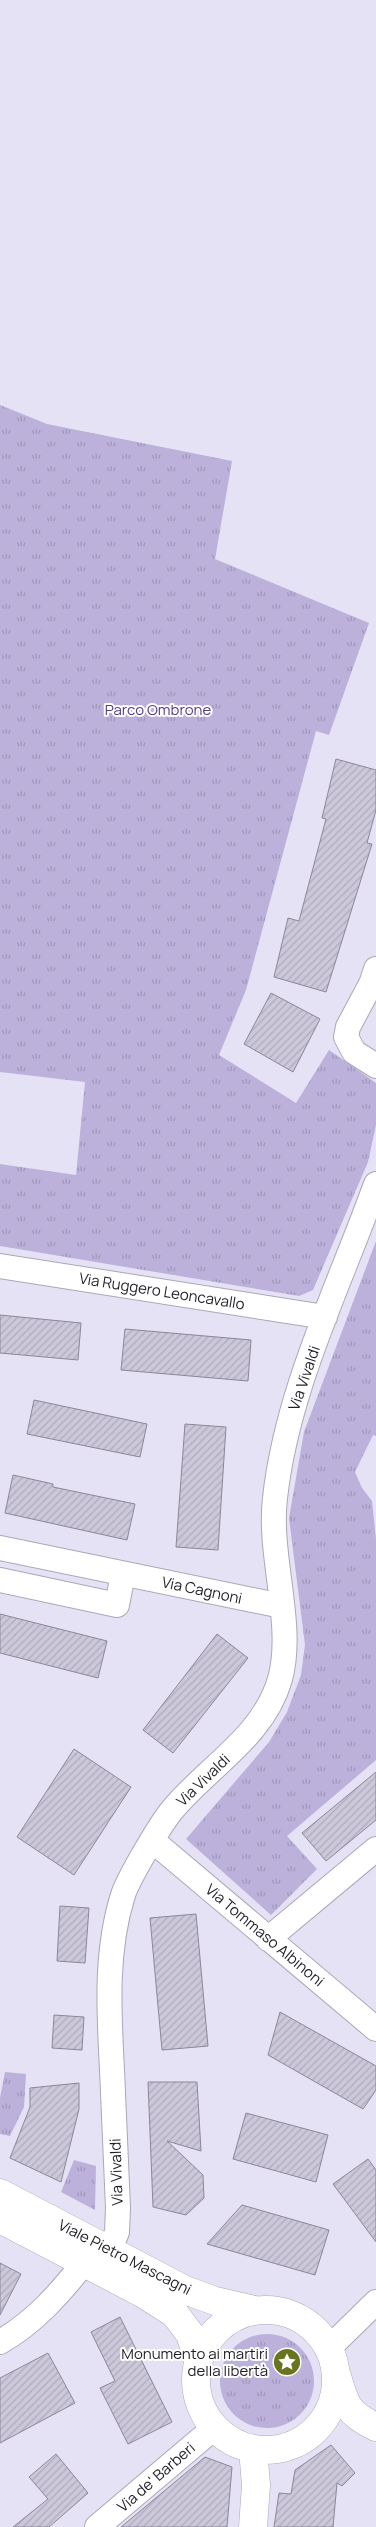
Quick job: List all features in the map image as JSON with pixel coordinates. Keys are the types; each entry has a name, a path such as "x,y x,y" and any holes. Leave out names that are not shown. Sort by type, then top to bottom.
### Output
{"main road":[{"name":"Viale Pietro Mascagni","path":"0,2193 185,2290 215,2301 254,2310"},
{"name":"Viale Pietro Mascagni","path":"0,2219 142,2293 175,2314 190,2334 198,2360"},
{"path":"333,2361 335,2392 330,2410 320,2426 306,2438 290,2447 272,2450 253,2449 238,2445 214,2428 199,2403 196,2388 198,2360 204,2345 225,2322 239,2314 254,2310 272,2309 289,2313 305,2321 319,2333 333,2361 348,2409 360,2420 376,2428"},
{"path":"253,2449 256,2485 253,2527"}],"street":[{"path":"376,969 371,984 348,1027 346,1037 354,1052 376,1066"},
{"name":"Via Vivaldi","path":"110,2250 117,2232 118,2208 108,1987 115,1932 123,1893 172,1810 248,1735 268,1706 280,1678 284,1652 282,1606 273,1530 278,1468 286,1429 325,1317 376,1184"},
{"name":"Via Ruggero Leoncavallo","path":"0,1266 325,1317"},
{"name":"Via Cagnoni","path":"0,1548 282,1606"},
{"path":"0,1580 117,1605 123,1574"},
{"name":"Via Tommaso Albinoni","path":"153,1841 376,2029"},
{"path":"268,1939 376,1849"},
{"path":"0,2342 17,2332 49,2306 84,2263"},
{"path":"333,2361 368,2309"},
{"name":"Via de' Barberi","path":"98,2527 214,2428"}],"green space":[{"name":"Parco Ombrone","path":"0,405 47,424 232,461 215,559 369,623 329,735 316,731 246,990 219,1055 296,1103 329,1050 376,1083 376,1125 368,1162 313,1290 299,1296 0,1246 0,1164 76,1175 85,1082 0,1072"},
{"path":"376,1241 376,1436 373,1435 355,1472 362,1488 372,1501 376,1539 376,1760 287,1836 317,1869 271,1915 186,1839 269,1742 287,1712 301,1675 305,1645 289,1518 304,1432"},
{"path":"5,2072 26,2074 24,2107 10,2136 0,2134 0,2098"},
{"path":"74,2160 96,2166 95,2210 61,2192"},
{"path":"267,2334 285,2338 300,2348 310,2363 314,2381 310,2399 300,2414 285,2424 267,2428 249,2424 234,2414 224,2399 220,2381 224,2363 234,2348 249,2338"}],"building":[{"path":"336,759 376,770 376,810 367,843 372,844 326,992 274,977 288,918 299,921 326,819 322,818"},
{"path":"271,993 320,1019 293,1072 244,1044"},
{"path":"0,1315 81,1323 78,1360 0,1353"},
{"path":"125,1329 251,1340 248,1381 121,1370"},
{"path":"34,1400 147,1424 140,1457 27,1434"},
{"path":"185,1424 226,1427 218,1550 176,1547"},
{"path":"13,1475 53,1484 53,1487 135,1504 127,1540 5,1513"},
{"path":"0,1614 107,1641 98,1678 0,1653"},
{"path":"217,1634 248,1658 173,1753 143,1730"},
{"path":"74,1749 131,1787 74,1875 17,1837"},
{"path":"376,1772 376,1820 326,1861 302,1833"},
{"path":"60,1906 89,1908 85,1963 57,1961"},
{"path":"196,1914 208,2046 162,2050 150,1918"},
{"path":"280,2012 376,2066 376,2090 363,2109 268,2055"},
{"path":"54,2015 84,2017 82,2050 52,2048"},
{"path":"148,2082 197,2082 201,2151 167,2141 203,2175 204,2198 186,2215 153,2207"},
{"path":"79,2083 79,2109 61,2182 10,2158 30,2107 30,2088"},
{"path":"246,2113 328,2135 316,2182 233,2159"},
{"path":"368,2159 376,2170 376,2242 333,2184"},
{"path":"242,2205 329,2230 315,2275 207,2244"},
{"path":"0,2263 21,2274 0,2315"},
{"path":"120,2317 172,2422 128,2444 100,2388 115,2381 91,2332"},
{"path":"48,2353 75,2403 0,2443 0,2378"},
{"path":"331,2445 355,2473 342,2486 337,2483 333,2527 274,2527 279,2493 291,2494 295,2470"},
{"path":"56,2454 88,2493 49,2527 13,2527 48,2499 29,2477"},
{"path":"205,2457 232,2467 227,2527 121,2527"}],"place":[{"name":"Monumento ai martiri della libertà","path":"287,2362"}]}
